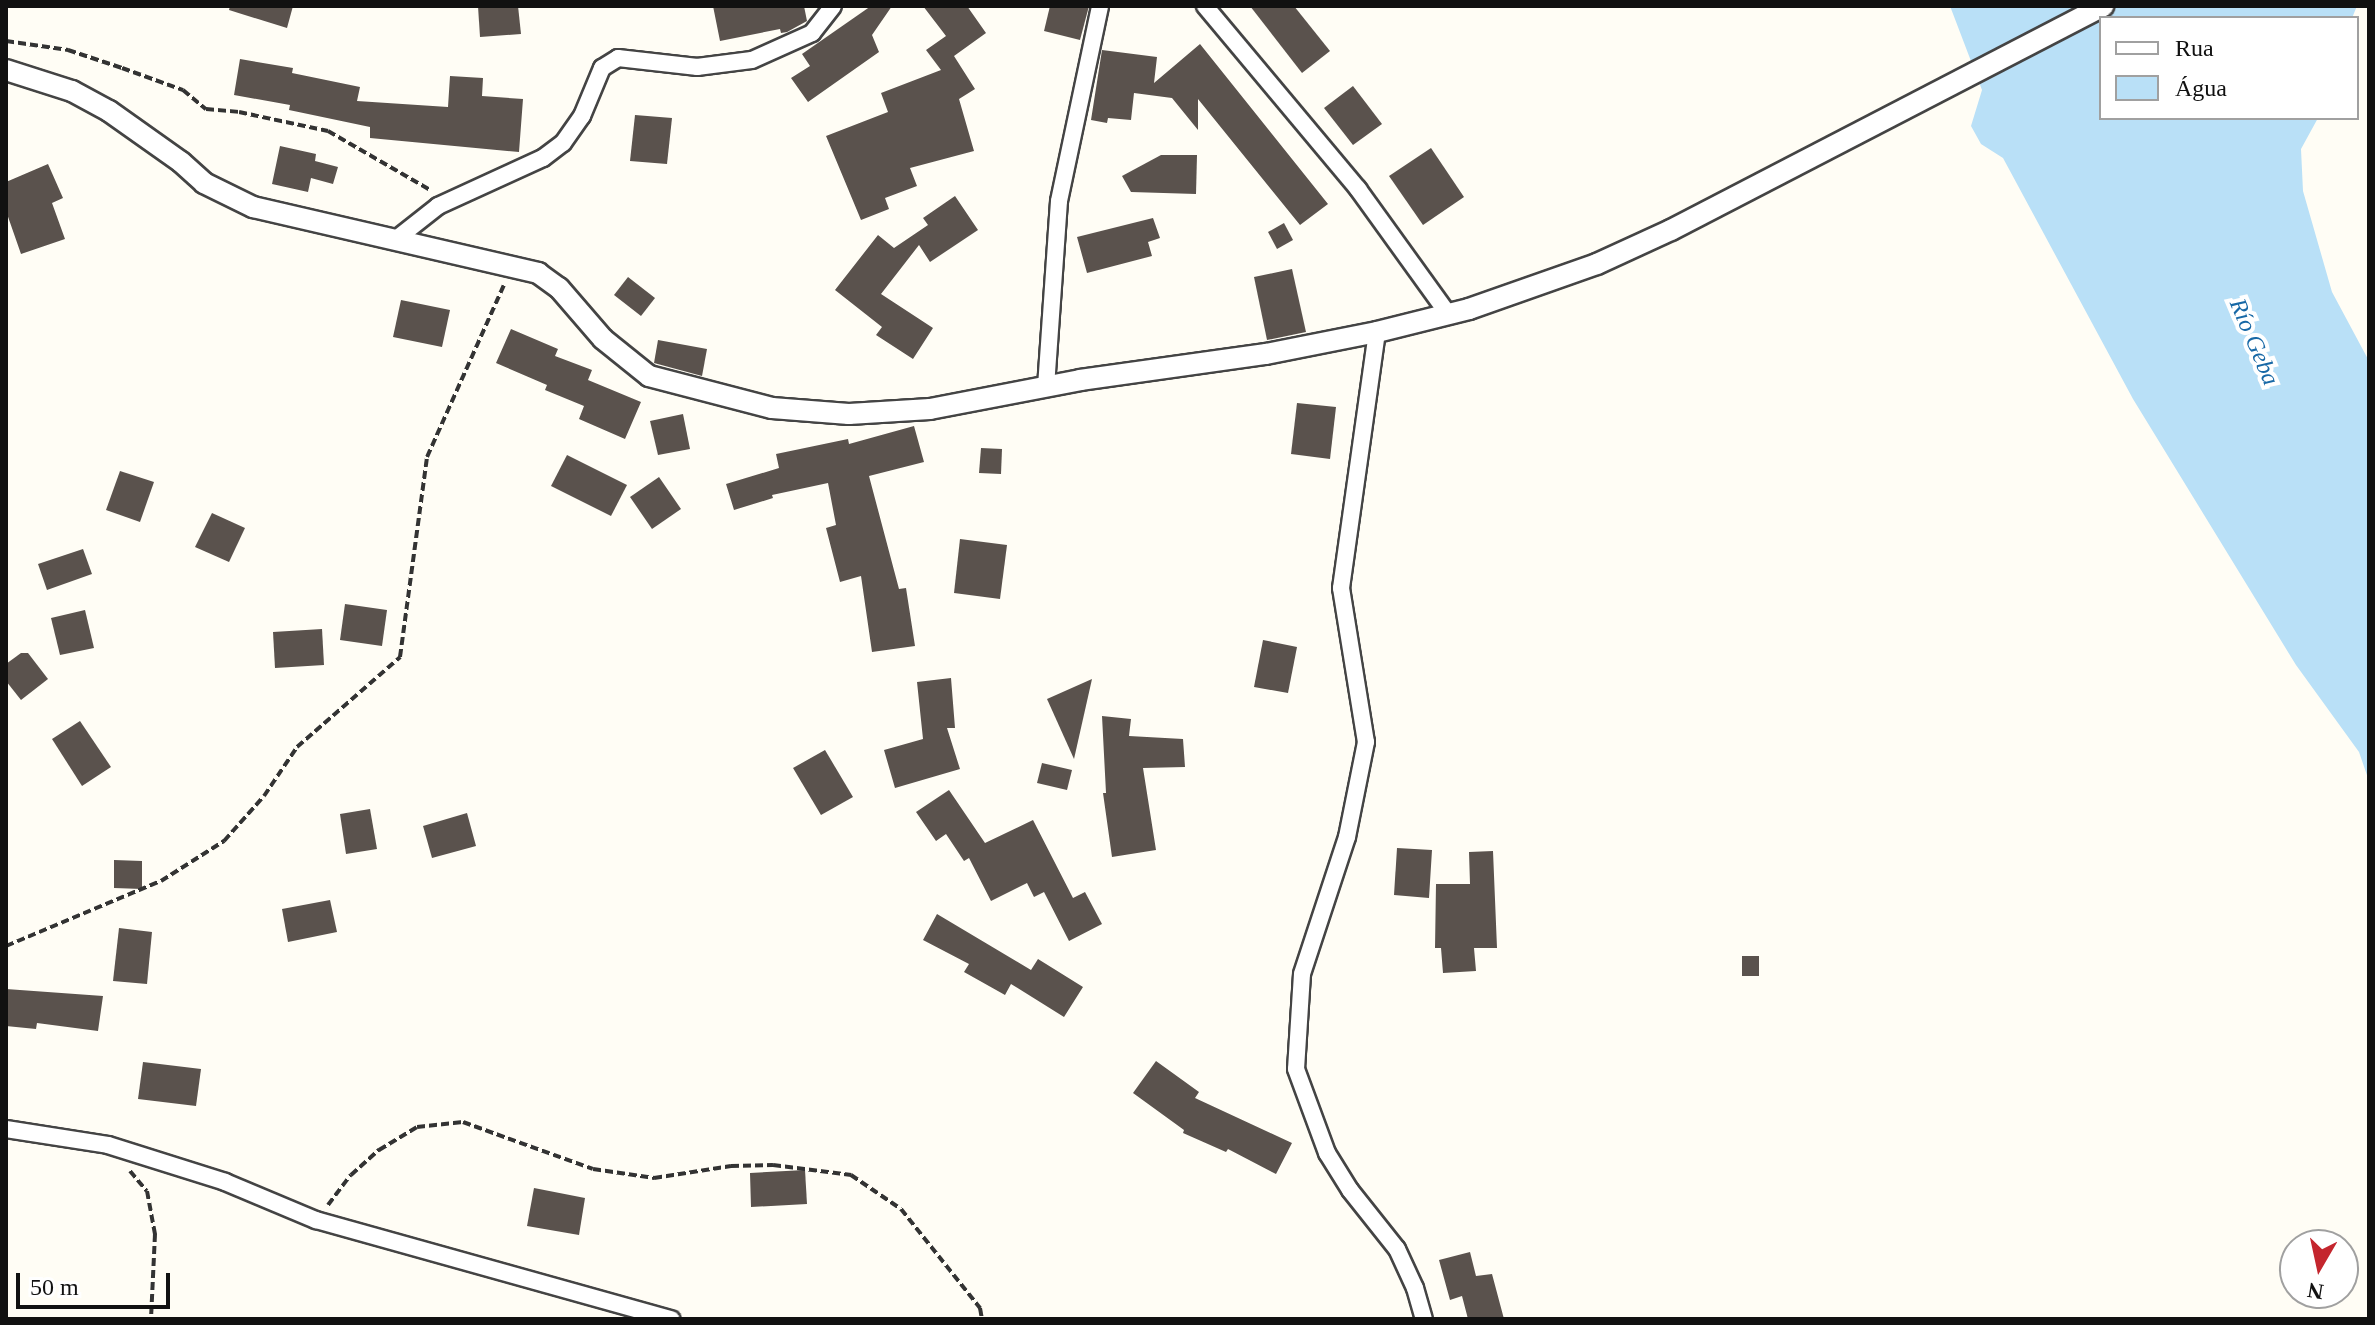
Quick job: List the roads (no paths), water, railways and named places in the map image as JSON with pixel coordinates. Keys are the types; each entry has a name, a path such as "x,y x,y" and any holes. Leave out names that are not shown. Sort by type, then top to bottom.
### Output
{"street":[{"path":"395,240 438,206 543,158 563,143 582,116 602,68 618,58 697,67 752,60 812,33 833,6"},
{"path":"1046,387 1059,201 1100,6"},
{"path":"1205,6 1349,176 1449,315"},
{"path":"6,70 72,91 109,111 224,196 253,207 538,273 559,288 603,339 649,376 772,408 828,413 891,412 1377,332 1449,315 1597,264 1671,230 2103,6"},
{"path":"1377,332 1341,588 1366,742 1347,837 1302,974 1296,1069 1327,1153 1350,1190 1397,1249 1415,1288 1424,1319"},
{"path":"6,1129 108,1145 225,1182 316,1220 671,1319"}],"water":[{"name":"Río Geba","path":"1950,6 2357,6 2353,16 2099,16 2099,120 2317,120 2301,149 2303,191 2332,292 2369,361 2369,781 2359,752 2296,665 2133,399 2003,158 1981,144 1971,126 1982,90"}]}
